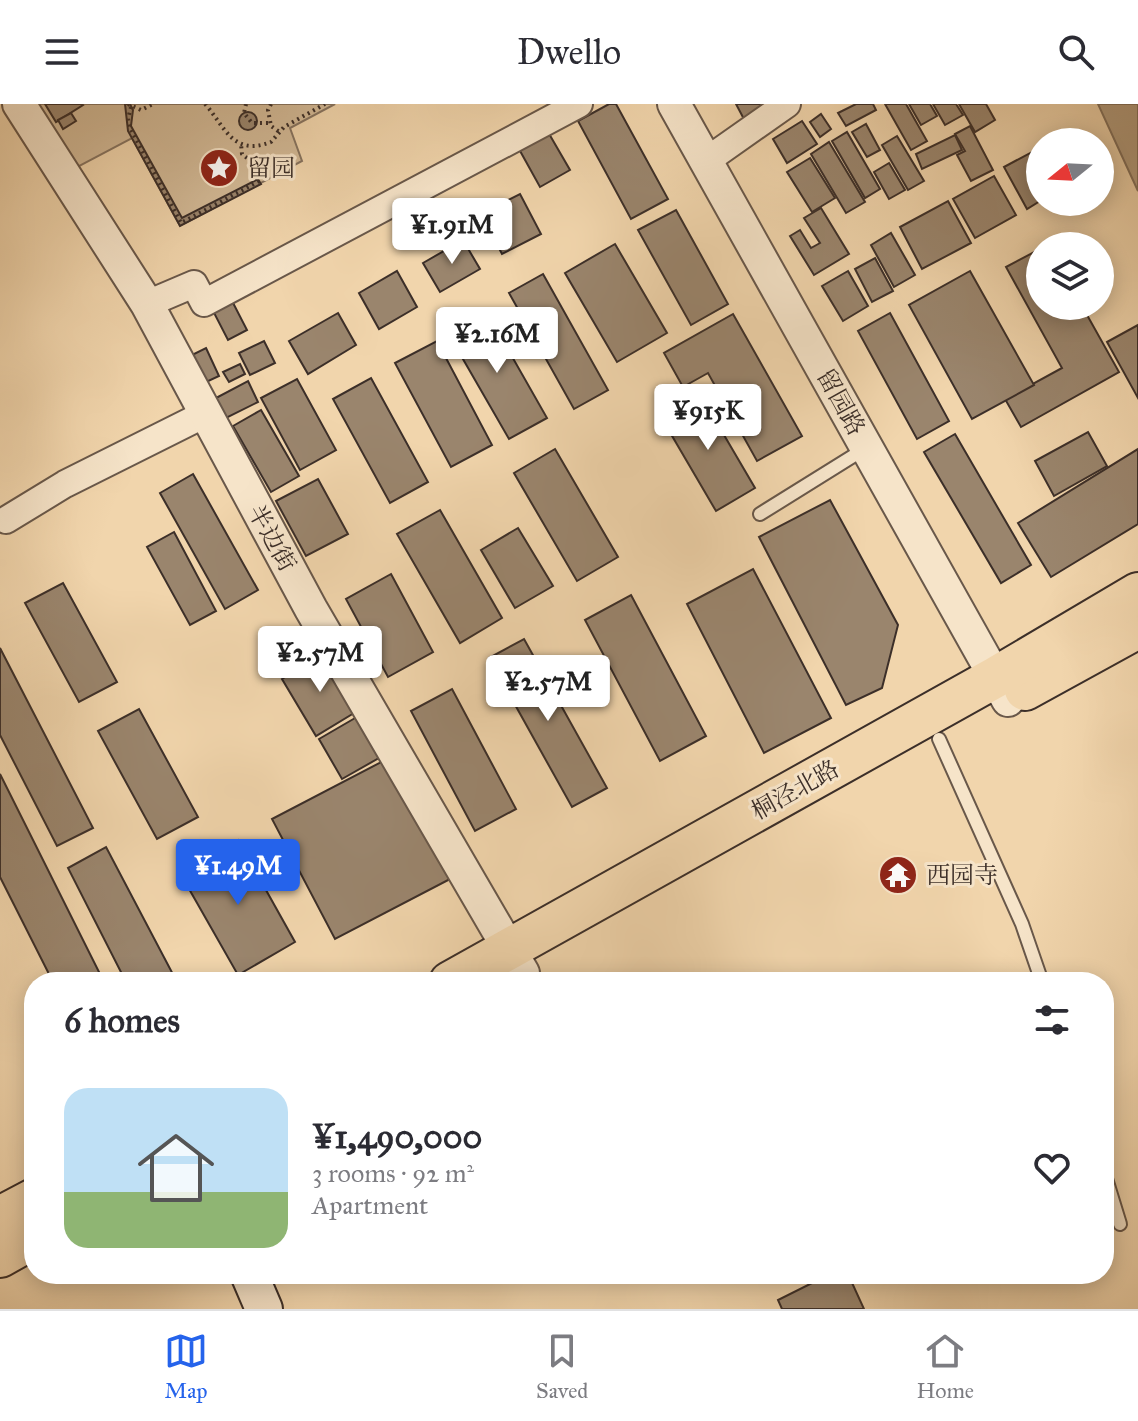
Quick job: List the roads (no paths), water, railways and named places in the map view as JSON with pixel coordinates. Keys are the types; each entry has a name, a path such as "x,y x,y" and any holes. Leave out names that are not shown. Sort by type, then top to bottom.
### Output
{"main road":[{"name":"桐泾北路","path":"513,969 939,739 1002,689 1138,593"},
{"name":"桐泾北路","path":"513,969 1002,689 1138,628"},
{"path":"0,1217 24,1204"},
{"path":"0,1257 24,1244"},
{"path":"253,1284 264,1309"}],"street":[{"path":"0,113 16,104"},
{"name":"半边街","path":"16,104 147,304 319,623 513,969"},
{"path":"147,304 194,284 204,303 579,104"},
{"name":"留园路","path":"674,104 1002,689"},
{"path":"706,161 787,104"},
{"path":"6,520 65,484 205,414"}],"lane":[{"path":"760,514 866,448"},
{"path":"939,739 1022,924 1039,972"},
{"path":"1114,1204 1120,1224"}],"place":[{"name":"留园","path":"219,168"},
{"name":"西园寺","path":"898,875"}]}
